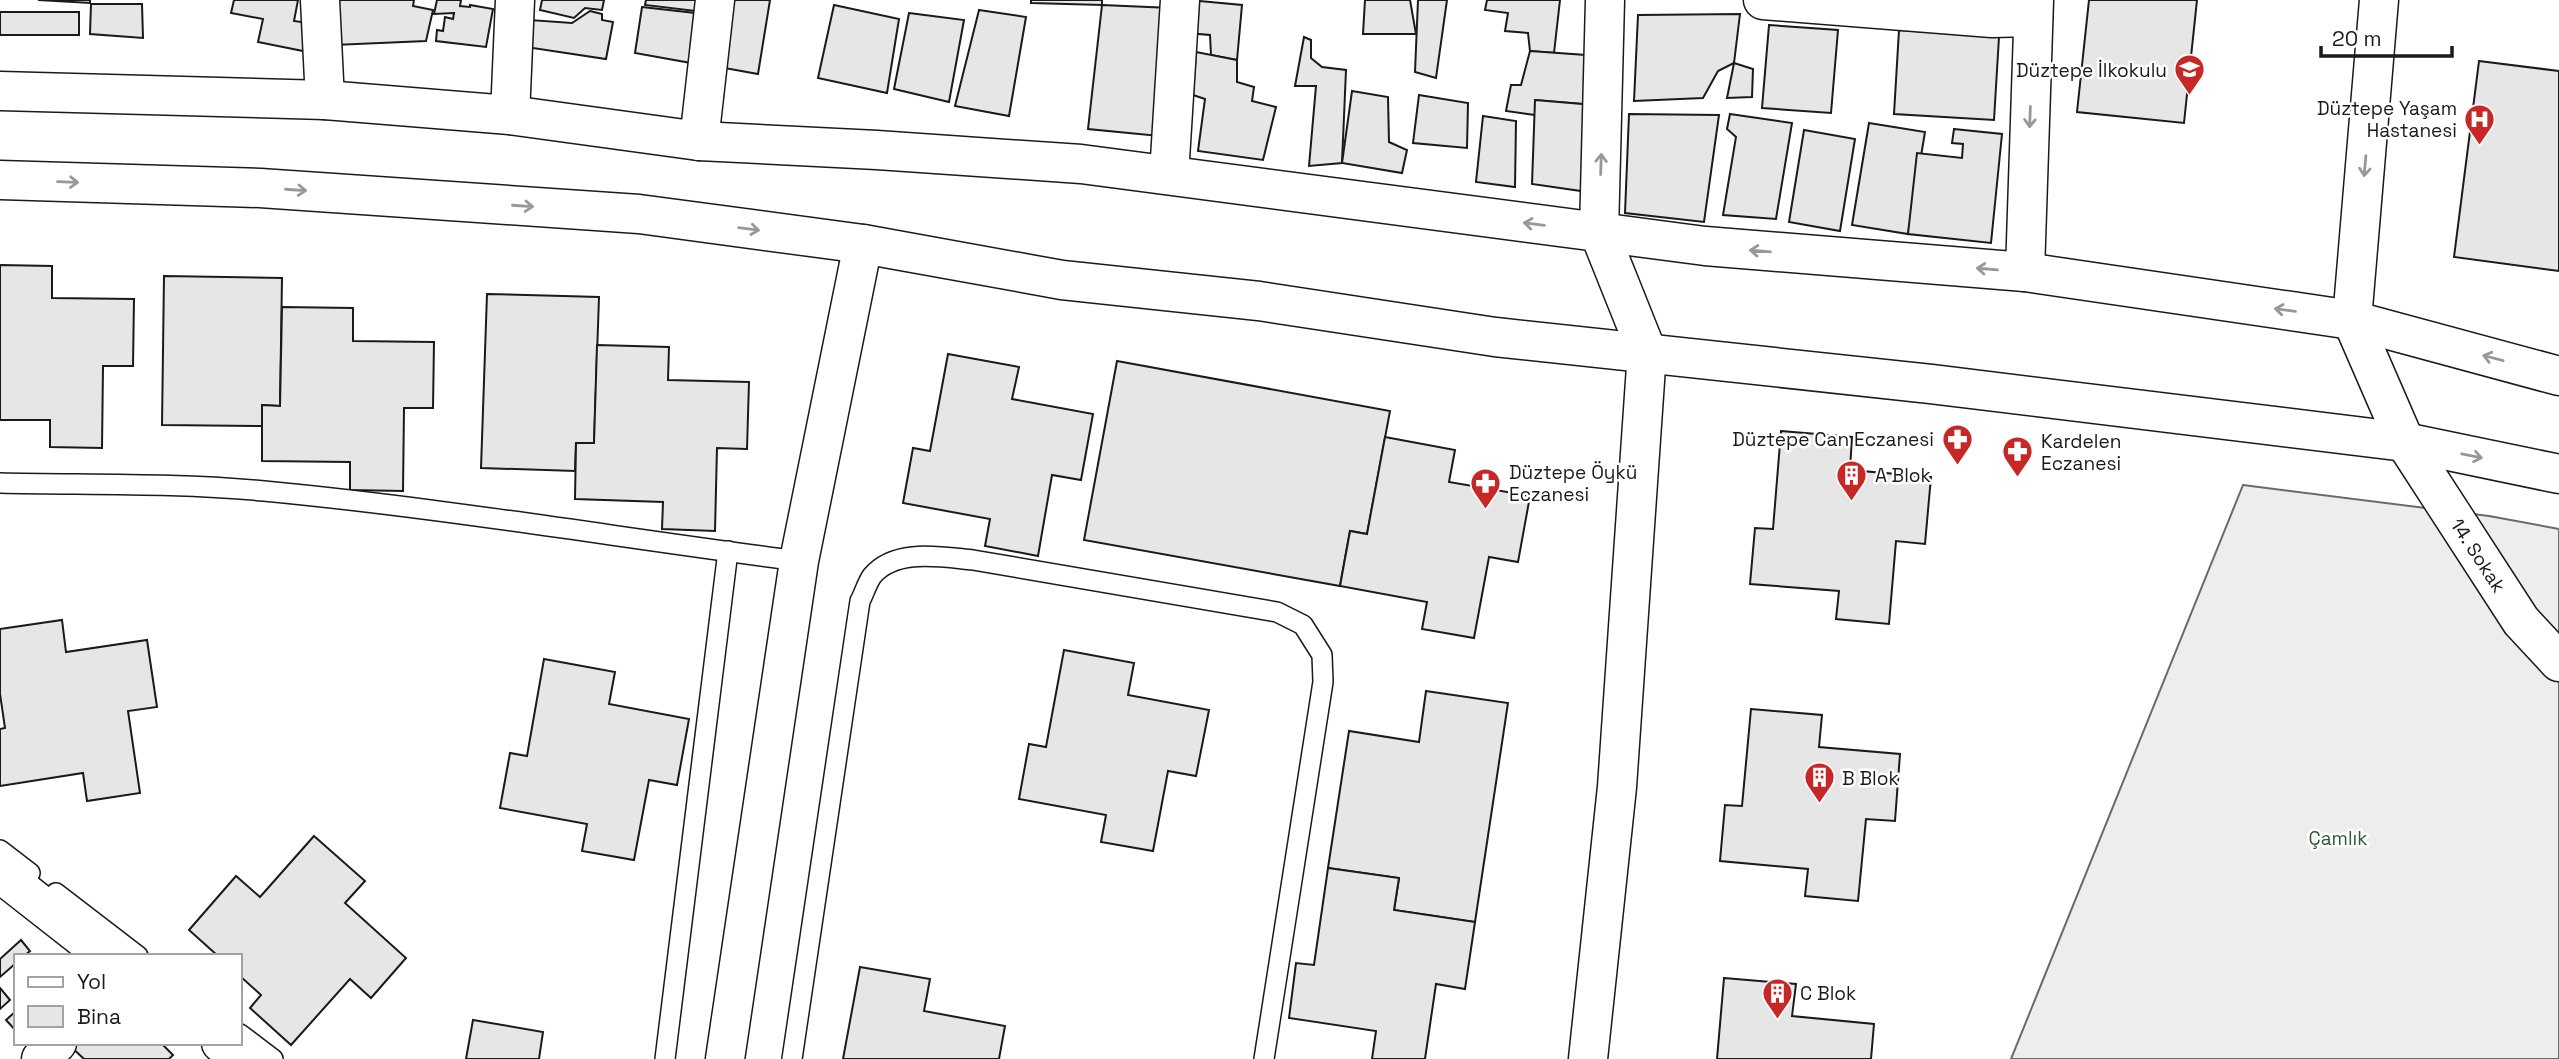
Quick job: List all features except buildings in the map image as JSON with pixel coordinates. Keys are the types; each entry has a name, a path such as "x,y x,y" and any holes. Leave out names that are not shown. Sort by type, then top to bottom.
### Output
{"main road":[{"path":"320,0 325,100"},
{"path":"510,115 516,0"},
{"path":"699,141 715,0"},
{"path":"1168,175 1180,0"},
{"path":"1588,1059 1617,787 1647,352 1599,232 1605,0"},
{"path":"1763,0 1992,18 2034,8 2025,272"},
{"path":"2352,320 2379,0"},
{"path":"0,91 325,100 510,115 699,141 1054,162 1705,246 2025,272 2352,320 2559,376"},
{"path":"0,180 260,188 639,214 863,244 1062,280 1259,301 1495,337 1647,352 2405,442 2559,474"},
{"path":"725,1059 799,561 863,244"},
{"name":"14. Sokak","path":"2352,320 2405,442 2521,621 2559,662"},
{"path":"0,873 103,954"},
{"path":"41,1059 55,1045"},
{"path":"224,1045 242,1059"}],"lane":[{"path":"0,483 212,487 264,491 367,502 799,561"},
{"path":"666,1059 728,551"},
{"path":"792,1059 860,601 872,576 891,561 926,556 973,560 1277,612 1303,625 1322,655 1323,682 1264,1059"},
{"path":"0,850 135,954"},
{"path":"242,1036 273,1059"}],"shaded area":[{"name":"Çamlık","path":"2243,485 2489,516 2559,529 2559,1059 2011,1059"}],"place":[{"name":"Düztepe İlkokulu","path":"2190,97"},
{"name":"Düztepe Yaşam Hastanesi","path":"2480,146"},
{"name":"Düztepe Can Eczanesi","path":"1957,466"},
{"name":"Kardelen Eczanesi","path":"2018,479"},
{"name":"A Blok","path":"1852,502"},
{"name":"Düztepe Öykü Eczanesi","path":"1486,510"},
{"name":"B Blok","path":"1819,805"},
{"name":"C Blok","path":"1777,1020"}]}
